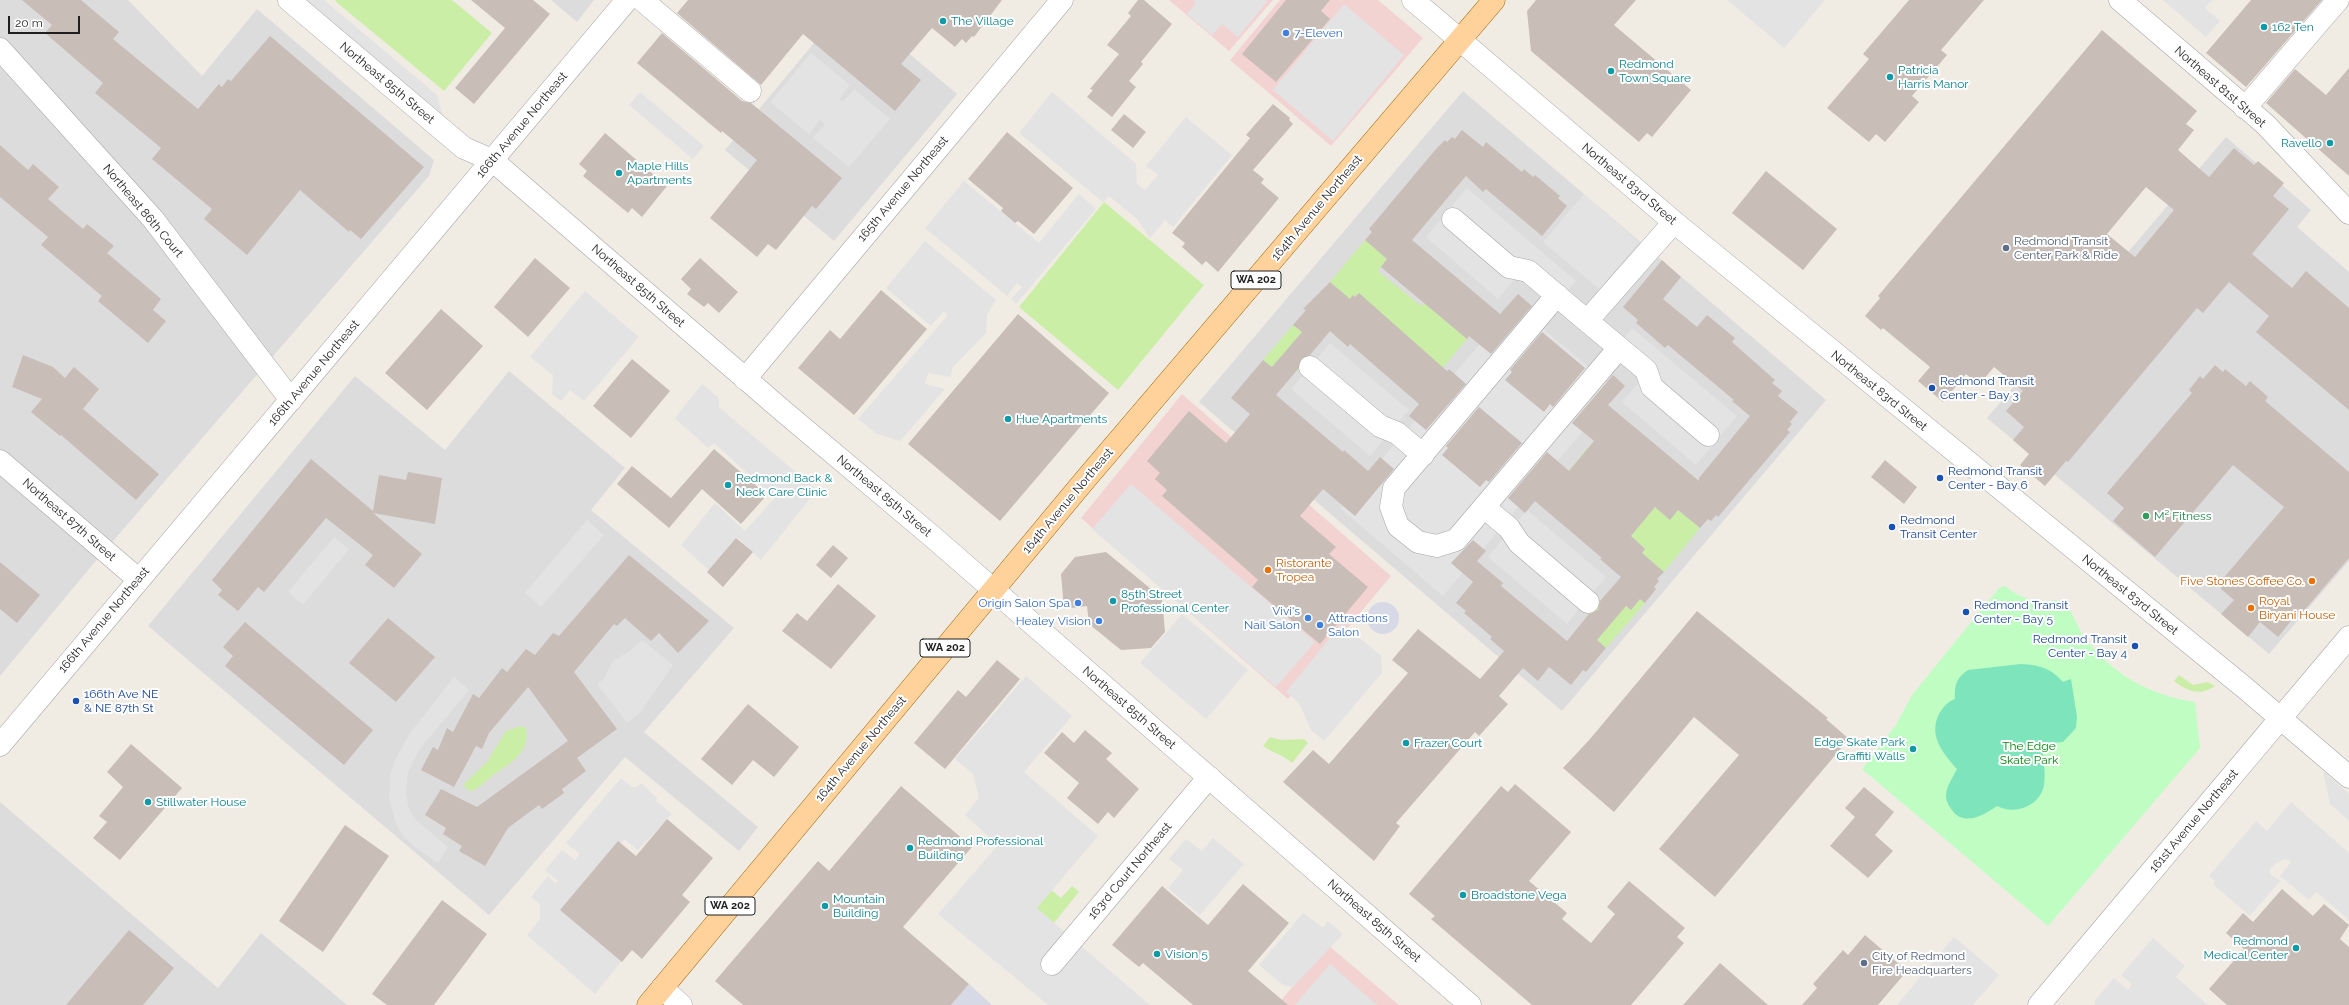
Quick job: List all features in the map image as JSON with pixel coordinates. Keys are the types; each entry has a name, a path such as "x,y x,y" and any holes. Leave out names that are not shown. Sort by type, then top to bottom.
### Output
{"main road":[{"name":"164th Avenue Northeast","path":"648,1005 993,590 1494,0"}],"street":[{"name":"Northeast 85th Street","path":"290,0 464,148 492,160 745,379 993,590 1470,1005"},
{"name":"166th Avenue Northeast","path":"0,745 138,579 291,400 627,0"},
{"path":"642,0 750,91"},
{"name":"165th Avenue Northeast","path":"745,379 1062,0"},
{"name":"Northeast 83rd Street","path":"1413,0 1674,222 2281,719 2349,777"},
{"name":"Northeast 81st Street","path":"2120,0 2265,124 2349,213"},
{"path":"2245,108 2338,0"},
{"name":"Northeast 86th Court","path":"0,48 153,219 291,400"},
{"path":"1453,219 1509,267 1528,271 1646,370 1652,387 1708,435"},
{"path":"1588,321 1674,222"},
{"path":"1557,296 1394,488 1391,507 1398,526 1418,542 1437,546 1456,540 1619,348"},
{"path":"1310,367 1380,426 1397,433 1423,455"},
{"name":"Northeast 87th Street","path":"0,461 138,579"},
{"path":"1484,507 1509,528 1519,543 1588,602"},
{"name":"161st Avenue Northeast","path":"2039,1005 2349,638"},
{"name":"163rd Court Northeast","path":"1052,964 1209,777"},
{"path":"662,988 681,1005"}],"shaded area":[{"path":"0,0 128,0 202,76 257,9 434,160 429,176 94,563 0,676"},
{"path":"307,0 324,0 437,95 443,116"},
{"path":"551,0 594,0 577,22"},
{"path":"1169,0 1273,0 1229,51"},
{"path":"1193,0 1265,0 1267,2 1238,37 1222,24 1212,35 1187,14 1196,3"},
{"path":"1280,0 1378,0 1423,38 1331,146 1230,60"},
{"path":"1727,0 1825,0 1784,48"},
{"path":"2163,0 2212,0 2205,8 2220,21 2206,37"},
{"path":"848,2 957,94 834,241 725,150"},
{"path":"1344,4 1404,55 1333,141 1273,90"},
{"path":"811,53 850,85 839,99 843,102 854,89 890,119 849,167 813,138 825,124 820,120 809,134 770,102"},
{"path":"1463,91 1826,400 1562,711 1199,402"},
{"path":"640,92 704,146 693,159 629,105"},
{"path":"1052,92 1136,164 1137,184 1145,190 1158,175 1146,166 1186,117 1232,155 1173,227 1165,220 1150,238 1137,219 1109,196 1103,202 1019,133"},
{"path":"2226,137 2311,210 2297,227 2349,272 2349,561 2269,654 1987,418"},
{"path":"964,181 1039,243 1079,194 1096,209 1016,304 1011,299 1022,287 1017,283 1007,296 925,228"},
{"path":"1467,188 1576,281 1564,295 1527,264 1498,299 1426,237"},
{"path":"1584,194 1639,242 1599,289 1543,242"},
{"path":"925,241 996,300 987,315 986,333 952,368 951,377 928,373 925,384 945,389 900,441 877,434 858,419 948,315 944,311 931,326 886,288"},
{"path":"585,291 639,337 584,401 570,390 561,401 552,394 553,375 530,357"},
{"path":"1514,304 1617,391 1443,596 1340,508"},
{"path":"1632,328 1737,416 1696,465 1622,402 1650,369 1620,343"},
{"path":"1330,343 1409,410 1370,456 1291,389"},
{"path":"509,371 625,468 591,510 734,628 644,732 758,827 739,851 625,757 489,915 148,626 355,376 445,450"},
{"path":"702,384 719,398 719,407 817,490 761,560 737,537 709,570 681,545 715,503 745,531 775,498 714,443 708,448 675,418"},
{"path":"1182,394 1391,576 1288,699 1081,518"},
{"path":"1131,484 1315,642 1276,687 1092,529"},
{"path":"1527,510 1606,577 1567,624 1488,557"},
{"path":"587,520 604,535 541,607 525,593"},
{"path":"334,537 349,549 303,605 288,592"},
{"path":"1380,602 1386,602 1395,606 1399,618 1395,630 1386,634 1380,634 1371,630 1367,621 1367,615 1371,606"},
{"path":"1182,614 1248,670 1206,719 1140,663"},
{"path":"1342,623 1381,656 1382,673 1324,741 1311,730 1299,703 1286,692"},
{"path":"642,640 673,665 640,713 627,723 597,684 604,679 613,661 631,650"},
{"path":"1026,676 1072,716 1024,772 1098,836 1037,908 1150,1005 1048,1005 938,914 998,845 965,815 979,798 973,774 955,759"},
{"path":"454,677 469,690 419,750 408,772 406,792 408,806 415,819 448,847 438,863 416,848 404,837 396,824 389,798 391,772 395,760 410,733"},
{"path":"2323,771 2349,794 2349,821 2330,804"},
{"path":"621,778 632,787 637,787 641,783 657,798 656,801 672,814 638,850 624,839 619,846 624,958 595,994 527,935 540,919 540,904 531,897 548,876 555,883 558,881 545,870 562,850 575,860 580,854 566,843"},
{"path":"0,802 218,988 261,933 347,1005 0,1005"},
{"path":"2291,802 2349,853 2349,920 2316,892 2309,900 2280,876 2291,862 2288,860 2284,859 2276,863 2270,869 2270,874 2280,881 2250,916 2213,884 2215,881 2209,876 2256,821 2267,831"},
{"path":"1213,838 1244,864 1200,915 1168,888 1183,870 1169,859 1186,839 1202,851"},
{"path":"1303,913 1323,928 1328,921 1343,934 1293,987 1283,985 1259,965"},
{"path":"1954,937 1999,975 1973,1005 1897,1005"},
{"path":"2153,938 2185,966 2176,977 2208,1005 2095,1005 2094,1002 2114,978 2128,990 2132,984 2121,975"},
{"path":"1328,945 1399,1005 1277,1005"},
{"path":"1330,964 1377,1005 1295,1005"},
{"path":"969,984 992,1005 951,1005"}],"green space":[{"path":"452,0 492,33 444,91 335,1"},
{"path":"1104,202 1204,285 1118,390 1019,307"},
{"path":"1365,240 1387,259 1378,271 1421,306 1424,303 1467,339 1415,400 1428,354 1353,295 1350,299 1330,282"},
{"path":"1293,325 1318,345 1295,373 1279,359 1272,367 1263,360"},
{"path":"1590,445 1653,509 1655,507 1670,520 1678,510 1700,528 1664,572 1642,553 1645,548 1624,531 1572,479 1546,510 1540,505"},
{"name":"The Edge Skate Park","path":"2005,586 2013,592 2026,598 2041,601 2056,600 2061,602 2070,611 2085,638 2108,663 2120,673 2163,694 2195,702 2200,748 2048,926 1862,769 1896,725 1912,695 1999,588"},
{"path":"1609,591 1631,610 1640,599 1645,603 1606,648 1597,640 1604,632 1586,617"},
{"path":"2021,664 2033,665 2049,670 2063,682 2071,679 2077,717 2076,728 2063,742 2042,744 2045,780 2042,793 2032,804 2011,810 1997,806 1980,816 1968,819 1962,818 1952,810 1946,796 1947,789 1957,769 1939,745 1935,731 1938,716 1945,706 1955,699 1957,682 1968,670"},
{"path":"2179,675 2193,685 2208,682 2215,686 2199,692 2189,690 2174,681"},
{"path":"521,726 526,728 527,737 522,751 517,757 478,788 472,791 466,789 464,784 487,762 506,731"},
{"path":"1270,737 1281,740 1304,739 1308,743 1292,763 1263,746"},
{"path":"1039,880 1061,898 1072,886 1079,892 1049,929 1014,899"}],"building":[{"path":"22,0 81,0 119,32 113,39 198,109 219,84 222,87 228,79 231,81 270,36 424,167 361,239 350,230 349,232 300,190 247,255 204,219 212,209 152,159 161,148 95,93 103,83 45,33 52,25"},
{"path":"471,0 533,0 550,14 474,104 455,88 505,28"},
{"path":"688,0 1002,0 974,37 972,36 966,43 962,39 955,47 932,28 901,64 921,80 895,111 803,34 761,85 677,13"},
{"path":"1138,0 1144,0 1172,24 1141,62 1143,64 1129,81 1136,87 1112,117 1087,97 1093,90 1090,89 1119,54 1107,45 1131,16 1128,13"},
{"path":"1286,0 1330,0 1321,11 1330,19 1276,82 1242,54"},
{"name":"Redmond Town Square","path":"1536,0 1636,0 1614,25 1691,90 1652,137 1647,133 1639,142 1531,51 1527,11"},
{"name":"Patricia Harris Manor","path":"1909,0 1984,0 1941,50 1947,55 1912,96 1919,102 1885,142 1876,134 1869,142 1827,108 1869,59 1863,54"},
{"name":"162 Ten","path":"2251,0 2322,0 2246,87 2206,53"},
{"path":"2102,30 2197,111 2186,124 2194,130 2178,150 2209,177 2234,148 2254,165 2258,161 2284,183 2273,196 2289,209 2252,254 2292,288 2306,271 2349,308 2349,410 2256,332 2269,316 2229,282 2203,313 2197,308 2068,462 2066,461 2045,486 2020,465 2029,454 2013,440 2024,427 2006,411 2023,391 1994,367 1979,385 1966,374 1943,402 1918,381 1930,367 1883,328 1881,330 1865,316 1880,298 1878,296","holes":["2146,187 2174,210 2135,257 2107,234"]},
{"path":"662,33 742,101 751,103 842,178 816,209 812,206 776,250 768,244 757,257 710,218 757,160 722,131 721,133 637,63"},
{"name":"Ravello","path":"2349,68 2349,176 2266,103 2295,69 2326,95"},
{"path":"1273,104 1290,118 1289,120 1293,124 1253,170 1264,179 1261,183 1279,198 1218,272 1206,261 1202,265 1182,247 1185,243 1172,233 1250,138 1246,135"},
{"path":"1124,114 1146,132 1133,148 1111,130"},
{"path":"1462,130 1483,147 1486,142 1522,172 1524,169 1533,177 1535,175 1560,196 1558,198 1567,206 1542,236 1486,189 1483,192 1466,176 1412,240 1500,314 1518,294 1532,306 1491,354 1469,336 1467,339 1381,267 1387,259 1365,240 1372,232 1369,229 1436,149 1445,140 1447,142 1452,137 1455,139"},
{"path":"1007,132 1073,188 1034,234 1018,221 1015,223 1001,211 1003,208 968,179"},
{"name":"Maple Hills Apartments","path":"605,133 667,186 642,217 632,208 628,213 583,176 587,171 579,164"},
{"path":"0,145 28,170 33,164 59,187 48,199 83,229 87,224 114,246 107,253 161,299 153,310 166,321 148,343 98,301 102,296 41,245 48,237 0,197"},
{"path":"1766,171 1837,229 1803,270 1732,213"},
{"path":"535,258 570,288 528,337 494,307"},
{"path":"700,258 738,292 719,313 708,303 704,307 687,294 691,289 681,279"},
{"path":"1662,260 1681,277 1663,299 1697,327 1707,315 1735,338 1732,342 1775,380 1772,383 1782,391 1778,396 1798,412 1790,422 1792,424 1787,430 1790,432 1718,517 1716,515 1711,521 1708,519 1700,528 1678,510 1670,520 1655,507 1631,536 1645,549 1642,553 1664,572 1657,579 1659,581 1654,587 1656,589 1645,603 1640,599 1631,610 1626,606 1597,640 1606,648 1586,672 1583,670 1571,685 1549,667 1538,681 1523,668 1499,696 1508,704 1479,736 1475,732 1396,823 1400,826 1374,861 1283,782 1313,750 1329,764 1408,673 1392,660 1418,629 1480,679 1504,651 1490,639 1492,637 1464,613 1466,611 1456,603 1473,582 1451,563 1473,540 1486,551 1477,561 1503,583 1501,586 1567,641 1589,614 1598,610 1600,601 1621,577 1600,559 1602,558 1535,501 1525,513 1508,498 1547,452 1569,471 1594,441 1572,423 1613,375 1625,386 1608,405 1699,481 1699,478 1750,416 1732,401 1734,400 1668,345 1665,348 1636,323 1638,320 1623,307"},
{"path":"1330,282 1350,299 1353,295 1355,297 1359,293 1447,371 1449,369 1466,384 1426,430 1409,416 1419,404 1350,344 1348,347 1330,331 1310,355 1301,359 1298,369 1276,395 1343,452 1344,450 1368,471 1380,457 1394,469 1355,516 1323,489 1300,516 1336,547 1329,554 1368,587 1320,644 1252,587 1258,580 1162,496 1167,490 1155,479 1160,473 1147,461 1189,411 1226,443 1250,414 1231,398 1263,360 1272,367 1302,332 1293,325 1306,310 1303,309"},
{"path":"881,290 927,329 854,415 798,368 830,330 840,339"},
{"path":"441,309 483,346 427,410 385,373"},
{"name":"Hue Apartments","path":"1018,314 1109,393 1000,521 908,444"},
{"path":"1542,332 1585,368 1553,407 1550,404 1544,412 1505,380 1512,372 1510,370"},
{"path":"23,355 53,367 65,378 74,367 99,389 83,409 159,474 136,500 61,435 60,436 31,412 42,399 12,387"},
{"path":"632,359 670,391 631,438 593,406"},
{"path":"2215,365 2223,372 2225,369 2246,386 2250,381 2268,397 2265,401 2349,472 2349,558 2297,619 2294,617 2278,637 2260,622 2248,637 2221,614 2234,600 2221,589 2221,581 2284,507 2233,465 2155,557 2113,521 2124,508 2107,493 2192,393 2189,390 2200,376 2203,379"},
{"path":"1479,407 1522,443 1489,482 1486,480 1480,487 1442,455 1448,448 1446,446"},
{"path":"714,449 767,495 741,524 702,489 669,528 617,484 632,466 671,498"},
{"path":"311,459 373,511 379,475 406,480 408,472 442,478 435,524 373,513 422,554 394,588 365,565 373,555 326,518 264,592 258,587 238,611 218,595 222,590 212,580"},
{"path":"1885,460 1917,487 1904,504 1871,477"},
{"path":"736,538 753,552 723,587 707,572"},
{"path":"833,545 848,558 831,578 816,565"},
{"name":"85th Street Professional Center","path":"1106,552 1162,598 1165,632 1151,648 1121,650 1089,624 1087,606 1064,609 1061,574 1075,557"},
{"path":"629,555 709,621 678,653 659,633 651,641 625,618 617,626 614,624 574,672 617,729 577,758 586,771 562,789 564,793 542,809 539,805 508,828 485,866 459,851 462,846 443,834 446,828 425,815 441,789 477,807 568,741 528,687 489,733 482,749 476,746 454,787 421,770 433,747 438,750 447,728 453,732 473,694 479,698 502,668 507,672 526,649 535,655 553,633 559,636"},
{"path":"0,562 40,595 17,623 0,609"},
{"path":"838,584 876,616 831,669 782,631 797,613 807,621"},
{"path":"1697,611 1828,718 1826,719 1849,739 1715,897 1659,849 1739,755 1694,717 1614,812 1563,768 1590,739"},
{"path":"388,618 435,657 396,702 349,663"},
{"path":"245,622 373,730 344,765 225,666 233,656 223,647"},
{"path":"997,660 1020,679 945,769 914,743 958,690 966,697"},
{"path":"748,704 799,747 774,777 753,760 732,785 701,759"},
{"path":"1085,730 1112,753 1106,759 1139,789 1114,818 1108,812 1098,824 1067,798 1079,783 1044,753 1062,732 1074,743"},
{"name":"Stillwater House","path":"131,744 182,788 120,860 93,838 107,822 99,816 123,787 107,772"},
{"name":"Broadstone Vega","path":"1515,784 1571,832 1529,881 1567,913 1562,919 1591,943 1615,914 1607,907 1629,881 1685,928 1677,937 1684,943 1631,1005 1532,1005 1431,919 1435,916 1409,894 1501,786 1508,792"},
{"name":"Mountain Building","path":"901,786 972,847 903,927 969,984 951,1005 743,1005 715,981 818,861 829,871"},
{"path":"1864,787 1894,812 1875,835 1893,851 1868,878 1830,846 1855,817 1845,808"},
{"path":"667,819 713,858 682,895 690,902 642,959 632,950 622,962 560,910 618,841 636,856"},
{"path":"345,825 389,856 323,952 279,921"},
{"path":"1243,884 1289,923 1248,971 1288,1005 1193,1005 1143,963 1139,967 1112,945 1162,886 1208,925"},
{"name":"Redmond Medical Center","path":"2282,889 2313,916 2324,904 2349,925 2340,939 2349,947 2349,1005 2227,1005 2209,989 2244,949 2226,933 2243,913 2253,922"},
{"path":"442,900 487,934 434,1005 387,1005 372,994"},
{"path":"129,930 174,968 143,1005 66,1005"},
{"name":"City of Redmond Fire Headquarters","path":"1865,935 1907,971 1878,1005 1802,1005 1817,988 1813,984 1843,950 1848,955"},
{"path":"1720,963 1768,1005 1683,1005"}],"place":[{"name":"The Village","path":"943,21"},
{"name":"162 Ten","path":"2264,27"},
{"name":"7-Eleven","path":"1286,33"},
{"name":"Redmond Town Square","path":"1611,71"},
{"name":"Patricia Harris Manor","path":"1890,77"},
{"name":"Ravello","path":"2330,143"},
{"name":"Maple Hills Apartments","path":"619,173"},
{"name":"Redmond Transit Center Park & Ride","path":"2006,248"},
{"name":"Redmond Transit Center - Bay 3","path":"1932,388"},
{"name":"Hue Apartments","path":"1008,419"},
{"name":"Redmond Transit Center - Bay 6","path":"1940,478"},
{"name":"Redmond Back & Neck Care Clinic","path":"728,485"},
{"name":"M² Fitness","path":"2146,516"},
{"name":"Redmond Transit Center","path":"1892,527"},
{"name":"Ristorante Tropea","path":"1268,570"},
{"name":"Five Stones Coffee Co.","path":"2312,581"},
{"name":"85th Street Professional Center","path":"1113,601"},
{"name":"Origin Salon Spa","path":"1078,603"},
{"name":"Royal Biryani House","path":"2251,608"},
{"name":"Redmond Transit Center - Bay 5","path":"1966,612"},
{"name":"Vivi's Nail Salon","path":"1308,618"},
{"name":"Healey Vision","path":"1099,621"},
{"name":"Attractions Salon","path":"1320,625"},
{"name":"Redmond Transit Center - Bay 4","path":"2135,646"},
{"name":"166th Ave NE & NE 87th St","path":"76,701"},
{"name":"Frazer Court","path":"1406,743"},
{"name":"Edge Skate Park Graffiti Walls","path":"1913,749"},
{"name":"Stillwater House","path":"148,802"},
{"name":"Redmond Professional Building","path":"910,848"},
{"name":"Broadstone Vega","path":"1463,895"},
{"name":"Mountain Building","path":"825,906"},
{"name":"Redmond Medical Center","path":"2296,948"},
{"name":"Vision 5","path":"1157,954"},
{"name":"City of Redmond Fire Headquarters","path":"1864,963"}]}
